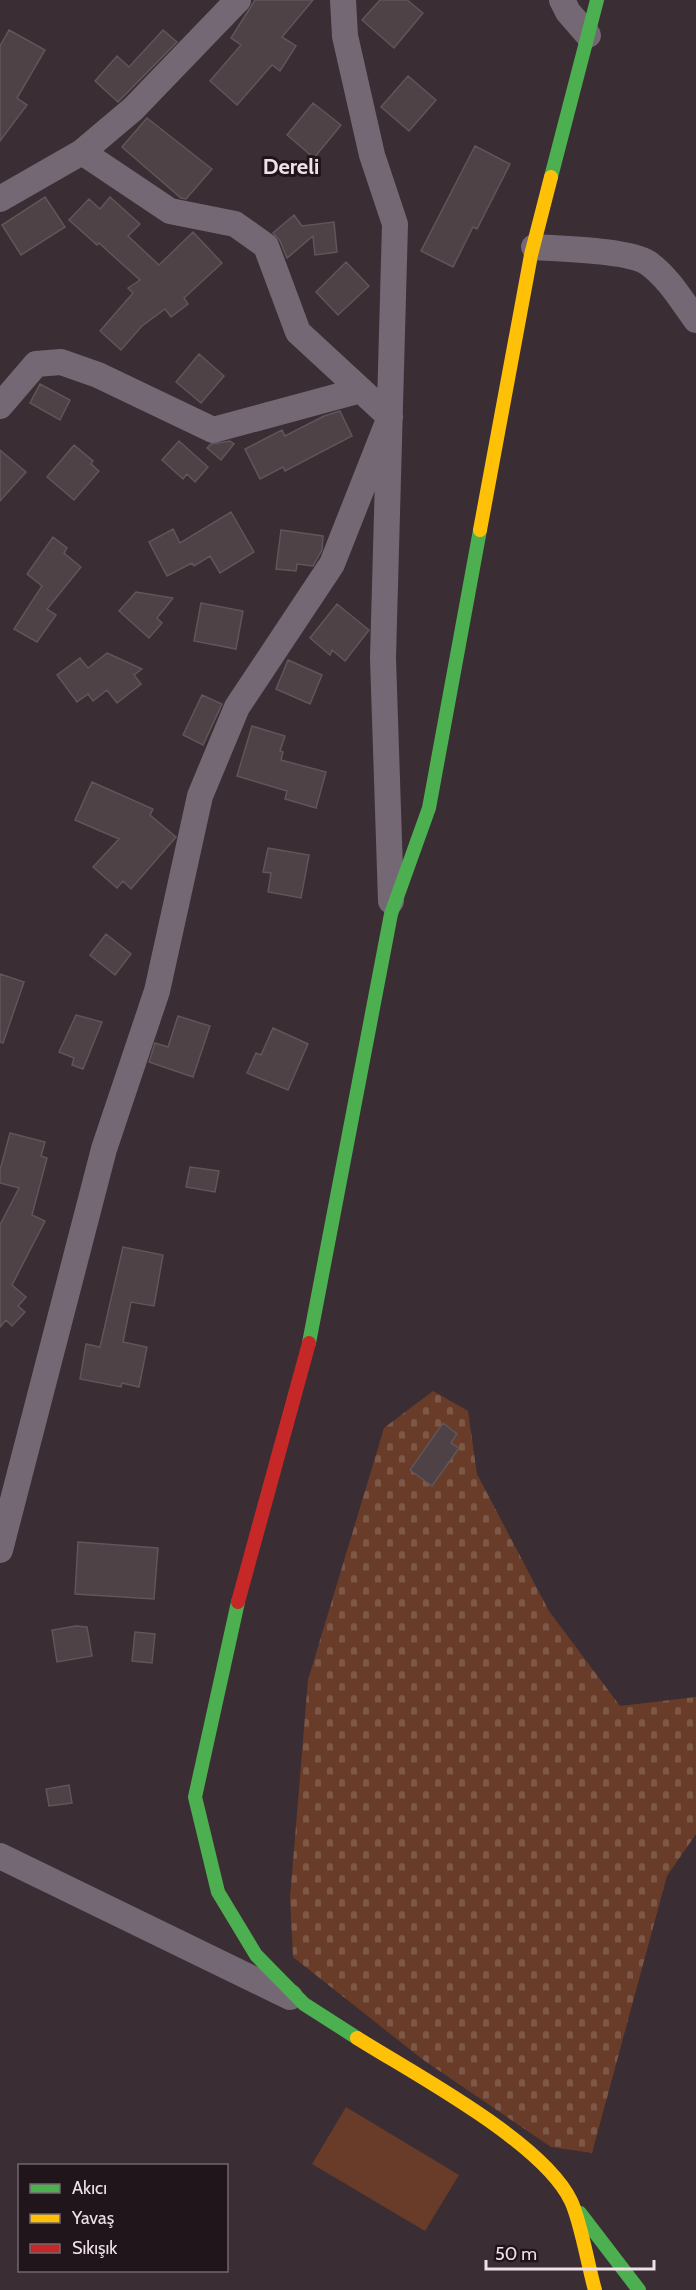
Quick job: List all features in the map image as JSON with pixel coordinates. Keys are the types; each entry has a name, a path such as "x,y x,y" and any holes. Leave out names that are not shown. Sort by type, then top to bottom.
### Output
{"street":[{"path":"0,199 82,152 133,109 238,0"},
{"path":"343,0 345,36 372,155 395,224 383,658 391,914"},
{"path":"562,0 568,12 588,35"},
{"path":"304,2004 256,1955 218,1892 195,1797 232,1625 312,1330 391,914 429,808 534,246 597,0"},
{"path":"82,152 170,211 235,224 266,246 298,332 390,417"},
{"path":"534,246 610,253 647,262 673,289 696,320"},
{"path":"0,406 36,364 61,362 98,375 213,430 361,390"},
{"path":"0,1550 104,1149 157,991 200,796 237,707 332,564 390,417"},
{"path":"0,1856 304,2004 503,2131 544,2164 639,2290"},
{"path":"571,2201 595,2290"}],"green space":[{"path":"433,1391 468,1411 477,1474 549,1611 620,1706 696,1697 696,1834 667,1876 592,2153 551,2147 422,2059 293,1957 290,1898 308,1680 384,1428"},
{"path":"346,2107 459,2175 425,2231 312,2164"}],"building":[{"path":"255,0 313,0 282,37 296,46 280,71 272,65 237,105 210,81 241,45 231,38"},
{"path":"380,0 407,0 423,13 394,48 362,20"},
{"path":"9,30 45,50 17,98 27,105 0,141 0,46"},
{"path":"163,30 177,42 118,102 95,81 117,56 129,67"},
{"path":"408,76 436,100 409,131 381,107"},
{"path":"313,103 341,125 314,158 287,135"},
{"path":"147,118 212,169 186,199 181,198 122,147"},
{"path":"475,146 510,164 477,229 473,227 453,267 421,251"},
{"path":"45,197 65,227 21,255 2,225"},
{"path":"110,197 140,224 128,236 159,265 193,232 222,263 184,298 188,304 171,317 165,309 142,326 121,350 100,331 133,293 128,288 140,280 69,220 89,199 100,209"},
{"path":"294,215 302,226 334,222 337,252 315,255 313,236 287,258 280,241 273,233"},
{"path":"346,262 369,286 338,315 316,292"},
{"path":"199,354 224,376 201,403 176,382"},
{"path":"40,384 70,400 60,420 30,403"},
{"path":"340,411 352,436 285,471 283,467 260,479 245,449 282,430 285,436 324,416"},
{"path":"179,441 208,467 195,482 187,474 183,479 162,460"},
{"path":"230,441 234,444 221,460 207,448 211,444"},
{"path":"74,445 93,461 91,464 99,471 74,500 47,477"},
{"path":"0,450 26,472 0,501"},
{"path":"231,512 254,552 220,573 210,556 194,566 192,563 167,576 149,542 173,529 180,543"},
{"path":"281,530 323,536 322,550 313,566 297,564 296,571 276,569"},
{"path":"53,537 67,548 64,553 81,567 47,609 56,615 37,642 14,629 42,586 27,574"},
{"path":"136,592 173,598 157,618 162,623 149,638 119,611"},
{"path":"201,603 243,611 236,649 194,641"},
{"path":"337,604 369,630 345,661 332,650 330,655 310,638"},
{"path":"107,653 142,669 134,675 141,684 117,703 107,690 93,701 88,694 77,702 57,675 80,658 88,668"},
{"path":"288,660 322,675 310,704 276,689"},
{"path":"202,695 222,704 203,745 183,735"},
{"path":"252,726 285,736 280,751 283,752 281,760 326,772 316,808 285,799 287,791 237,776"},
{"path":"92,782 153,809 150,815 176,837 131,889 123,881 117,888 93,867 119,839 75,820"},
{"path":"268,848 309,855 301,898 268,892 271,873 263,872"},
{"path":"106,934 131,954 115,975 90,955"},
{"path":"0,974 24,982 3,1043 0,1042"},
{"path":"76,1015 102,1022 83,1069 72,1065 74,1058 59,1052"},
{"path":"178,1016 210,1026 193,1077 149,1062 155,1043 168,1047"},
{"path":"273,1028 308,1044 288,1090 247,1073 256,1053 261,1055"},
{"path":"10,1133 45,1142 41,1156 47,1158 32,1215 45,1221 12,1285 26,1297 18,1306 25,1312 12,1326 6,1320 0,1327 0,1225 19,1188 0,1183 0,1170"},
{"path":"190,1167 219,1171 215,1192 186,1187"},
{"path":"123,1247 163,1255 154,1306 131,1302 123,1342 147,1347 139,1387 122,1383 121,1387 80,1379 86,1344 100,1347"},
{"path":"443,1423 457,1434 451,1443 459,1448 432,1486 410,1470"},
{"path":"78,1542 158,1548 154,1599 75,1594"},
{"path":"76,1626 87,1627 92,1656 57,1662 52,1630"},
{"path":"135,1632 155,1634 152,1663 132,1661"},
{"path":"69,1785 72,1803 49,1806 46,1789"}],"traffic: fast":[{"path":"551,177 597,0"},
{"path":"309,1343 391,914 429,808 480,530"},
{"path":"238,1602 195,1797 218,1892 256,1955 304,2004 357,2038"},
{"path":"580,2213 639,2290"}],"traffic: slow":[{"path":"480,530 531,255 551,177"},
{"path":"357,2038 475,2111 534,2156 556,2179 575,2210 595,2290"}],"traffic: jam":[{"path":"238,1602 309,1343"}],"district":[{"name":"Dereli","path":"291,166"}]}
